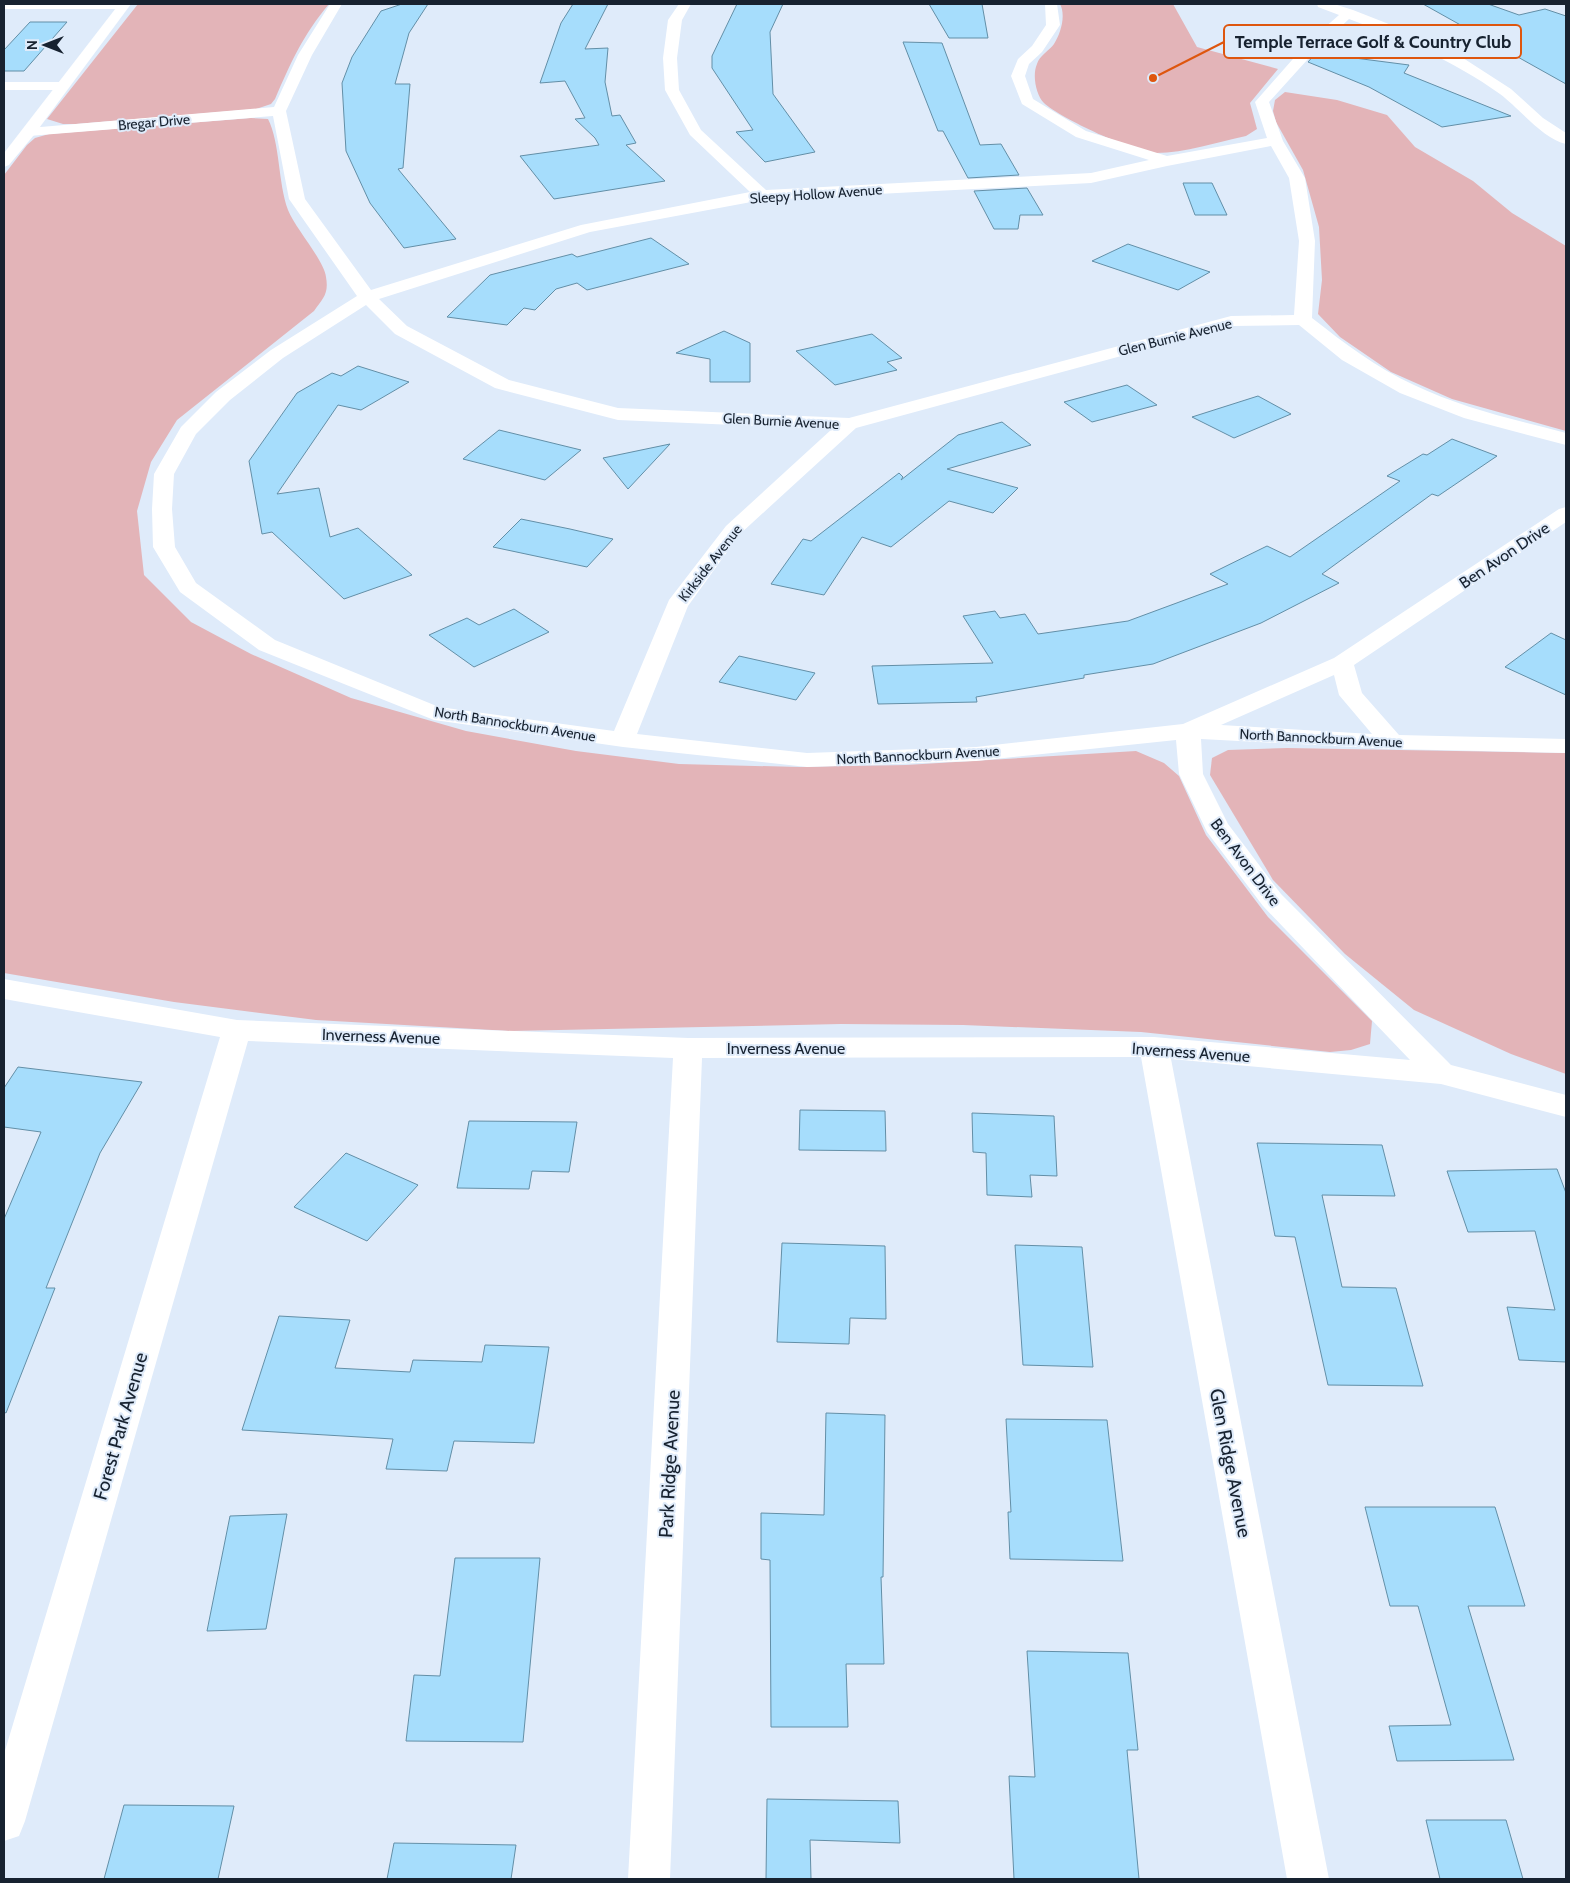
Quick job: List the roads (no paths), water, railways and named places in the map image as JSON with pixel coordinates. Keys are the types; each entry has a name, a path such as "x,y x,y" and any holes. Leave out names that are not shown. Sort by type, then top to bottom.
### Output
{"street":[{"path":"336,4 305,55 279,111 297,199 367,297"},
{"path":"685,4 675,20 670,58 672,90 695,132 762,195"},
{"path":"1051,4 1053,25 1037,49 1023,62 1018,76 1027,101 1081,134 1167,161"},
{"path":"1323,4 1399,33 1458,61 1506,92 1538,121 1566,140"},
{"path":"4,5 124,5"},
{"path":"4,162 29,132 124,5"},
{"path":"1348,13 1312,46 1262,102 1276,141 1297,178 1308,241 1303,320 1349,356 1407,389 1470,414 1566,439"},
{"path":"4,86 62,86"},
{"name":"Bregar Drive","path":"29,132 279,111"},
{"name":"Sleepy Hollow Avenue","path":"367,297 587,228 762,195 1091,178 1167,161 1276,141"},
{"name":"Glen Burnie Avenue","path":"367,297 401,330 502,384 618,414 849,424 1231,321 1303,320"},
{"name":"North Bannockburn Avenue","path":"367,297 277,354 223,396 188,431 164,474 162,509 164,547 188,588 267,645 434,713 623,740 806,760 976,754 1188,731 1392,742 1566,746"},
{"name":"Kirkside Avenue","path":"623,740 677,605 733,530 849,424"},
{"name":"Ben Avon Drive","path":"1441,1073 1272,900 1216,826 1191,774 1188,731 1342,663 1566,513"},
{"path":"1342,663 1351,695 1392,742"},
{"name":"Inverness Avenue","path":"4,989 237,1030 688,1048 1154,1047 1441,1073 1566,1106"},
{"name":"Forest Park Avenue","path":"4,1821 237,1030"},
{"name":"Glen Ridge Avenue","path":"1154,1047 1308,1879"},
{"name":"Park Ridge Avenue","path":"649,1879 688,1048"}],"place":[{"name":"Temple Terrace Golf & Country Club","path":"1153,78"}]}
